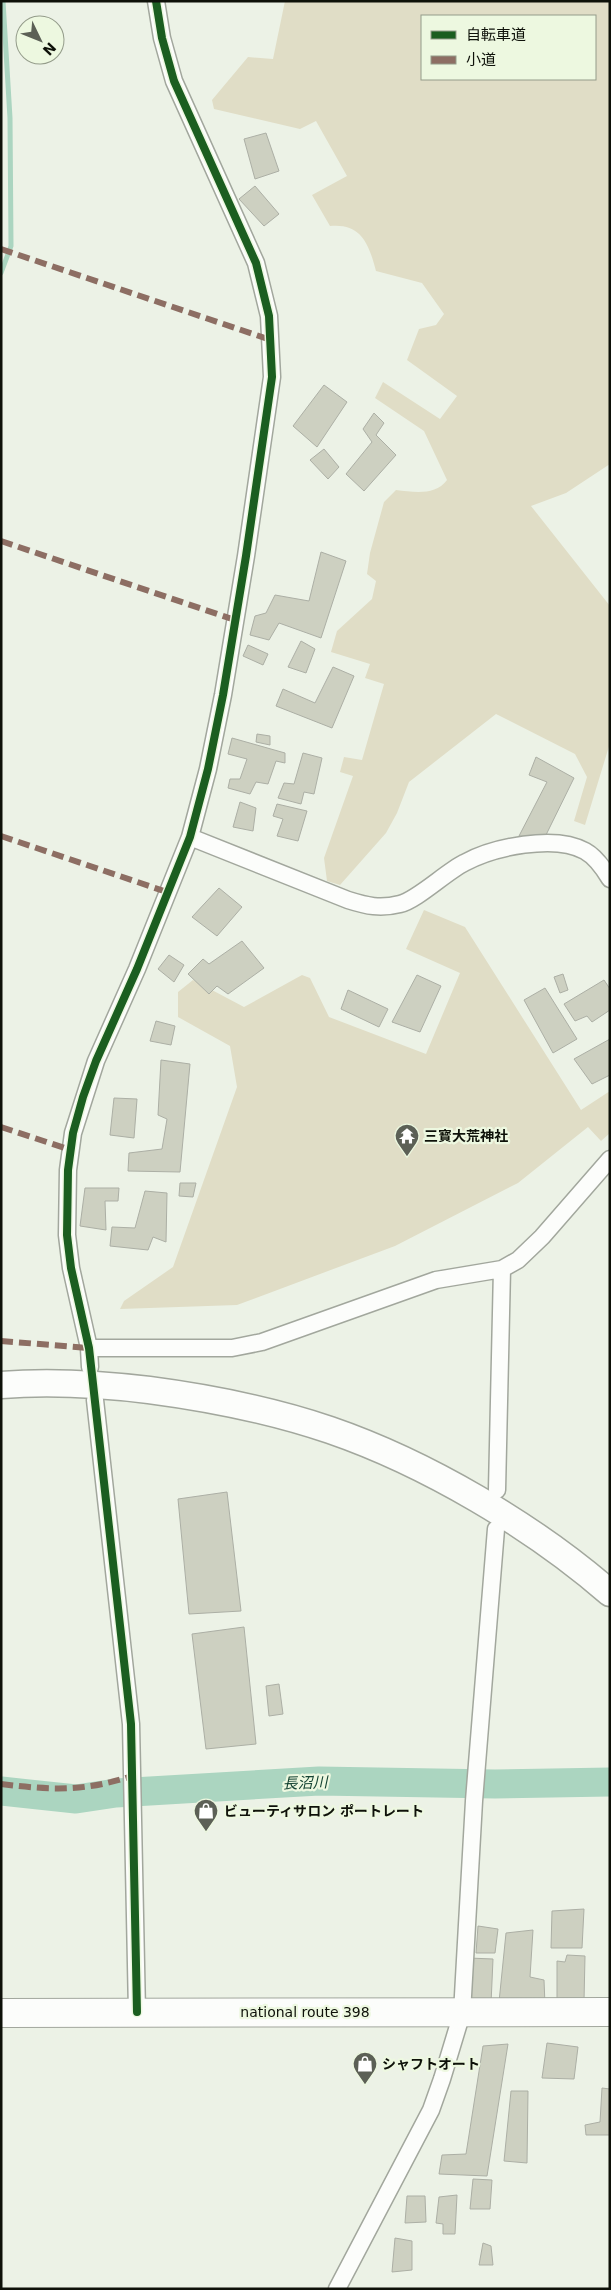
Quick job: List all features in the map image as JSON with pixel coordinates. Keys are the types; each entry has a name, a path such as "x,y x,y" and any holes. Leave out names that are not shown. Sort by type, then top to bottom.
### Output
{"highway":[{"name":"national route 398","path":"1,2013 610,2012"}],"main road":[{"path":"1,1385 47,1382 123,1387 199,1396 268,1412 330,1430 383,1451 458,1488 526,1529 589,1575 610,1593"}],"street":[{"path":"90,1367 89,1348 71,1268 67,1235 68,1170 73,1134 96,1061 137,969 190,837 208,769 223,695 246,556 272,377 271,340 265,295 256,263 174,81 162,38 156,1"},
{"path":"190,837 348,900 374,908 402,904 463,863 490,851 536,844 565,843 586,851 604,868 610,880"},
{"path":"89,1348 215,1348 255,1343 436,1280 502,1269 518,1260 542,1237 610,1159"},
{"path":"497,1490 502,1269"},
{"path":"94,1400 131,1724 136,2012"},
{"path":"338,2289 431,2110 462,2013 476,1770 496,1529"}],"shaded area":[{"path":"285,1 610,1 610,464 566,493 531,506 610,606 610,743 585,825 574,821 587,777 575,754 496,714 409,782 397,813 386,833 340,885 327,881 324,858 353,776 340,772 344,757 362,760 384,684 365,678 370,664 331,652 337,631 372,599 376,581 367,574 370,553 384,502 396,490 430,491 437,489 447,480 424,431 375,398 383,382 440,419 457,396 407,360 419,329 436,325 444,314 422,283 376,271 367,245 357,232 341,226 330,226 312,195 347,176 316,121 300,129 214,109 212,100 248,57 273,59"},
{"path":"424,910 465,927 581,1110 610,1091 610,1133 601,1141 588,1127 518,1183 395,1246 237,1305 120,1309 124,1301 173,1267 237,1087 230,1046 178,1017 178,992 193,980 244,1007 302,975 310,978 329,1017 426,1054 460,973 406,949"}],"building":[{"path":"266,133 279,171 255,179 244,139"},
{"path":"255,186 279,214 264,226 239,199"},
{"path":"324,385 347,402 317,447 293,426"},
{"path":"374,413 384,423 376,435 396,455 364,491 346,474 372,442 363,429"},
{"path":"324,449 339,467 328,479 310,460"},
{"path":"321,552 346,561 321,638 279,623 269,640 250,635 255,616 266,613 275,595 309,601"},
{"path":"301,641 315,649 306,673 288,667"},
{"path":"248,645 268,654 263,665 243,656"},
{"path":"333,667 354,676 332,728 276,706 283,689 315,703"},
{"path":"257,734 270,736 270,745 256,742"},
{"path":"232,738 285,753 285,763 276,761 268,784 256,782 250,794 228,788 230,779 240,779 247,759 228,754"},
{"path":"303,753 322,758 314,794 304,792 301,804 278,798 284,783 294,784"},
{"path":"536,757 574,778 544,839 519,836 547,782 529,775"},
{"path":"240,802 256,808 253,831 233,827"},
{"path":"277,804 307,811 298,841 277,836 283,819 273,816"},
{"path":"219,888 242,907 217,936 192,917"},
{"path":"242,941 264,968 228,994 217,986 209,994 188,974 203,959 209,964"},
{"path":"169,955 184,965 174,982 158,969"},
{"path":"563,974 568,990 560,993 554,977"},
{"path":"417,975 441,986 420,1032 392,1022"},
{"path":"604,980 610,989 610,1010 592,1022 587,1016 575,1021 564,1004"},
{"path":"545,988 577,1039 553,1053 524,1000"},
{"path":"348,990 388,1009 379,1027 341,1009"},
{"path":"156,1021 175,1026 171,1045 150,1041"},
{"path":"610,1039 610,1075 592,1084 574,1059"},
{"path":"161,1060 190,1064 180,1172 128,1171 129,1153 162,1149 167,1119 158,1115"},
{"path":"114,1098 137,1099 134,1138 110,1135"},
{"path":"180,1183 196,1183 193,1197 179,1196"},
{"path":"85,1188 119,1188 118,1201 105,1201 106,1230 80,1226"},
{"path":"145,1191 167,1193 166,1242 153,1237 148,1250 110,1246 112,1227 135,1228"},
{"path":"227,1492 241,1611 189,1614 178,1499"},
{"path":"244,1627 256,1744 206,1749 192,1634"},
{"path":"279,1684 283,1714 269,1716 266,1686"},
{"path":"584,1909 582,1948 551,1948 552,1911"},
{"path":"478,1926 498,1929 495,1953 476,1953"},
{"path":"533,1930 530,1977 544,1980 545,2005 499,2002 506,1933"},
{"path":"567,1955 585,1956 584,2001 557,2003 557,1961 565,1962"},
{"path":"469,1958 493,1959 491,2004 467,2004"},
{"path":"547,2043 578,2047 574,2079 542,2078"},
{"path":"508,2044 487,2176 439,2174 442,2155 466,2154 483,2046"},
{"path":"602,2088 610,2089 610,2135 586,2135 585,2125 600,2122"},
{"path":"511,2091 528,2091 527,2163 504,2161"},
{"path":"473,2179 492,2180 490,2209 470,2209"},
{"path":"457,2195 455,2234 443,2234 443,2224 436,2223 439,2197"},
{"path":"407,2196 425,2196 426,2222 405,2223"},
{"path":"395,2238 412,2241 412,2270 392,2272"},
{"path":"483,2243 491,2246 493,2265 479,2265"}],"waterway":[{"path":"1,273 11,246 10,118 3,1"},
{"name":"長沼川","path":"1,1791 76,1799 116,1793 319,1781 495,1784 610,1782"}],"marked path":[{"path":"1,249 271,340"},
{"path":"1,541 235,620"},
{"path":"1,836 167,892"},
{"path":"1,1127 71,1150"},
{"path":"1,1341 89,1348"},
{"path":"1,1784 36,1788 67,1788 98,1785 132,1776"}],"cycle path":[{"path":"137,2012 131,1724 89,1348 71,1268 67,1235 68,1170 73,1133 83,1097 96,1061 137,969 190,837 208,769 223,695 246,556 272,377 269,316 256,263 174,81 162,38 156,1"}],"place":[{"name":"三寳大荒神社","path":"407,1157"},
{"name":"ビューティサロン ポートレート","path":"206,1832"},
{"name":"シャフトオート","path":"365,2085"}]}
